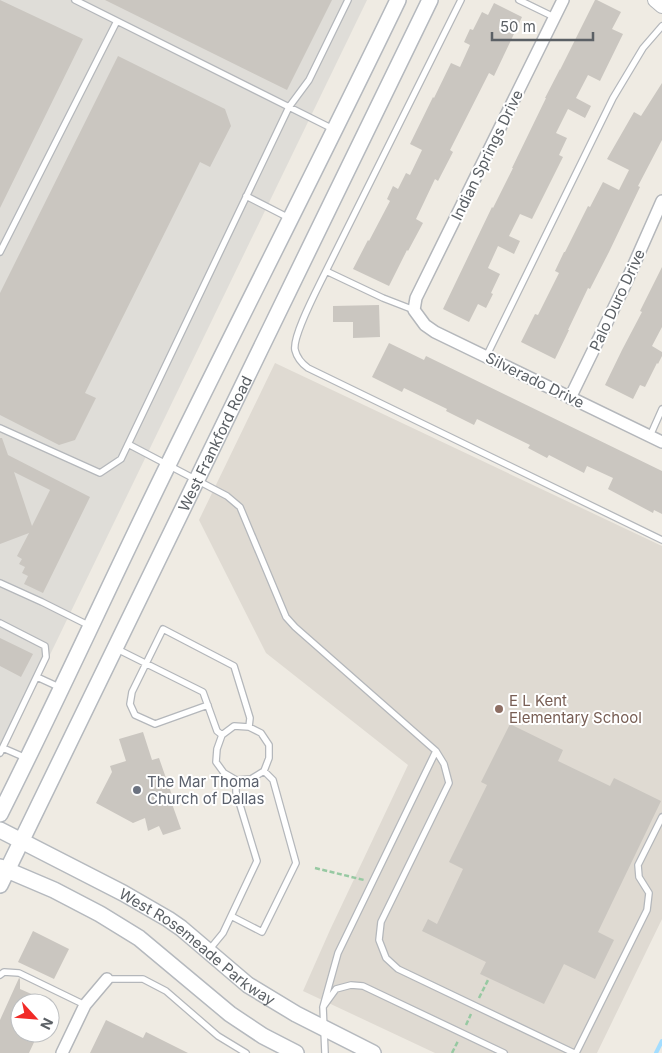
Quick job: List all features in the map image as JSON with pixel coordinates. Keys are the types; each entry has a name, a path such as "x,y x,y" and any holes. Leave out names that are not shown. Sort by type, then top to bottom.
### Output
{"main road":[{"name":"West Frankford Road","path":"0,814 168,464 398,0"},
{"name":"West Frankford Road","path":"0,885 4,868 21,840 430,0"},
{"name":"West Rosemeade Parkway","path":"0,830 123,893 168,919 248,985 296,1014 374,1053"},
{"name":"West Rosemeade Parkway","path":"4,868 93,910 139,938 230,1014 263,1036 296,1053"}],"street":[{"name":"Indian Springs Drive","path":"414,310 416,298 563,0"},
{"path":"655,0 662,6"},
{"name":"Palo Duro Drive","path":"570,398 624,287 662,201"},
{"name":"Silverado Drive","path":"414,310 425,325 434,332 662,442"},
{"path":"62,1053 84,1005 107,979"}],"lane":[{"path":"76,0 335,130"},
{"path":"0,428 100,474 121,459 289,107 309,80 348,0"},
{"path":"461,0 326,271 297,334 294,348 298,359 302,364 662,540"},
{"path":"519,0 554,17"},
{"path":"0,252 117,21"},
{"path":"486,357 613,98 643,48 662,26"},
{"path":"246,196 291,218"},
{"path":"326,271 383,298 414,310"},
{"path":"650,436 662,409"},
{"path":"128,444 227,496 240,507 286,617 436,751 444,764 449,783 381,922 379,940 386,958 398,969 575,1053 647,910 649,892 639,877 638,865 662,817"},
{"path":"0,583 90,626"},
{"path":"0,623 45,646 46,656 1,750 28,759"},
{"path":"208,705 156,724 135,715 130,704 132,692 163,630 234,666 250,718 248,727"},
{"path":"115,648 203,692 217,731 222,736"},
{"path":"36,677 61,688"},
{"path":"234,726 248,727 261,733 269,745 269,758 264,771 251,779 236,780 224,773 216,762 216,749 222,736 234,726"},
{"path":"325,1053 323,1007 338,953 436,751"},
{"path":"231,916 262,932 296,862 272,780 264,771"},
{"path":"208,951 223,933 257,861 236,792 236,780"},
{"path":"0,975 4,972 19,973 84,1005"},
{"path":"107,979 143,979 166,991 218,1036 246,1053"},
{"path":"323,1007 336,989 351,985 363,986 504,1053"}],"shaded area":[{"path":"0,0 367,0 0,758"},
{"name":"E L Kent Elementary School","path":"275,363 662,546 662,919 597,1053 435,1053 303,991 408,765 266,653 199,520"}],"building":[{"path":"0,0 83,39 0,208"},
{"path":"105,0 332,0 287,90"},
{"path":"595,0 621,12 612,29 623,34 600,81 588,75 576,98 591,106 585,118 568,109 556,133 567,138 559,155 563,157 532,219 520,214 509,236 520,241 514,254 498,246 488,268 500,274 491,293 493,294 486,308 478,304 469,322 443,309 513,168 545,98"},
{"path":"494,3 522,17 494,76 489,73 450,150 453,152 438,181 435,179 416,219 423,223 389,286 353,269 390,201 387,199 393,186 398,189 406,173 410,175 422,150 410,144 451,63 460,67 470,45 464,42 470,29 473,30 482,12 488,15"},
{"path":"118,56 225,109 231,126 210,167 200,162 85,393 96,398 75,440 59,445 0,415 0,293"},
{"path":"662,83 662,140 638,186 640,187 609,252 590,289 588,288 555,359 521,342 535,314 538,315 559,273 555,271 564,252 603,182 619,190 629,170 607,159 634,112 641,116"},
{"path":"662,267 662,327 652,346 662,352 662,356 645,387 640,385 633,399 605,385 642,312 640,311"},
{"path":"379,305 380,337 353,338 353,322 333,322 333,306"},
{"path":"389,343 424,360 426,356 662,471 662,514 654,510 653,513 608,489 613,478 587,466 584,473 549,455 547,458 528,448 530,445 477,419 474,425 446,411 447,409 404,388 402,392 372,377"},
{"path":"0,438 2,438 8,455 90,497 43,593 24,584 28,576 22,573 25,567 19,564 22,559 17,556 29,533 0,544","holes":["14,472 50,490 32,526"]},
{"path":"0,638 33,654 21,677 0,666"},
{"path":"510,724 563,750 558,761 610,786 614,778 661,801 598,932 614,940 595,979 564,964 544,1004 480,974 486,962 422,931 428,919 437,924 463,869 449,862 487,785 481,782"},
{"name":"The Mar Thoma Church of Dallas","path":"143,732 152,760 159,758 174,801 171,801 181,829 163,835 159,826 148,831 145,818 133,823 96,803 112,772 110,766 126,761 119,739"},
{"path":"33,931 69,949 54,979 18,962"},
{"path":"19,978 20,989 29,993 12,993"},
{"path":"10,998 10,1043 34,1043 29,1053 0,1053 0,1020"},
{"path":"106,1020 143,1038 146,1032 188,1053 90,1053"}],"waterway":[{"path":"656,1053 662,1041"}],"place":[{"name":"E L Kent Elementary School","path":"499,709"},
{"name":"The Mar Thoma Church of Dallas","path":"137,790"}]}
